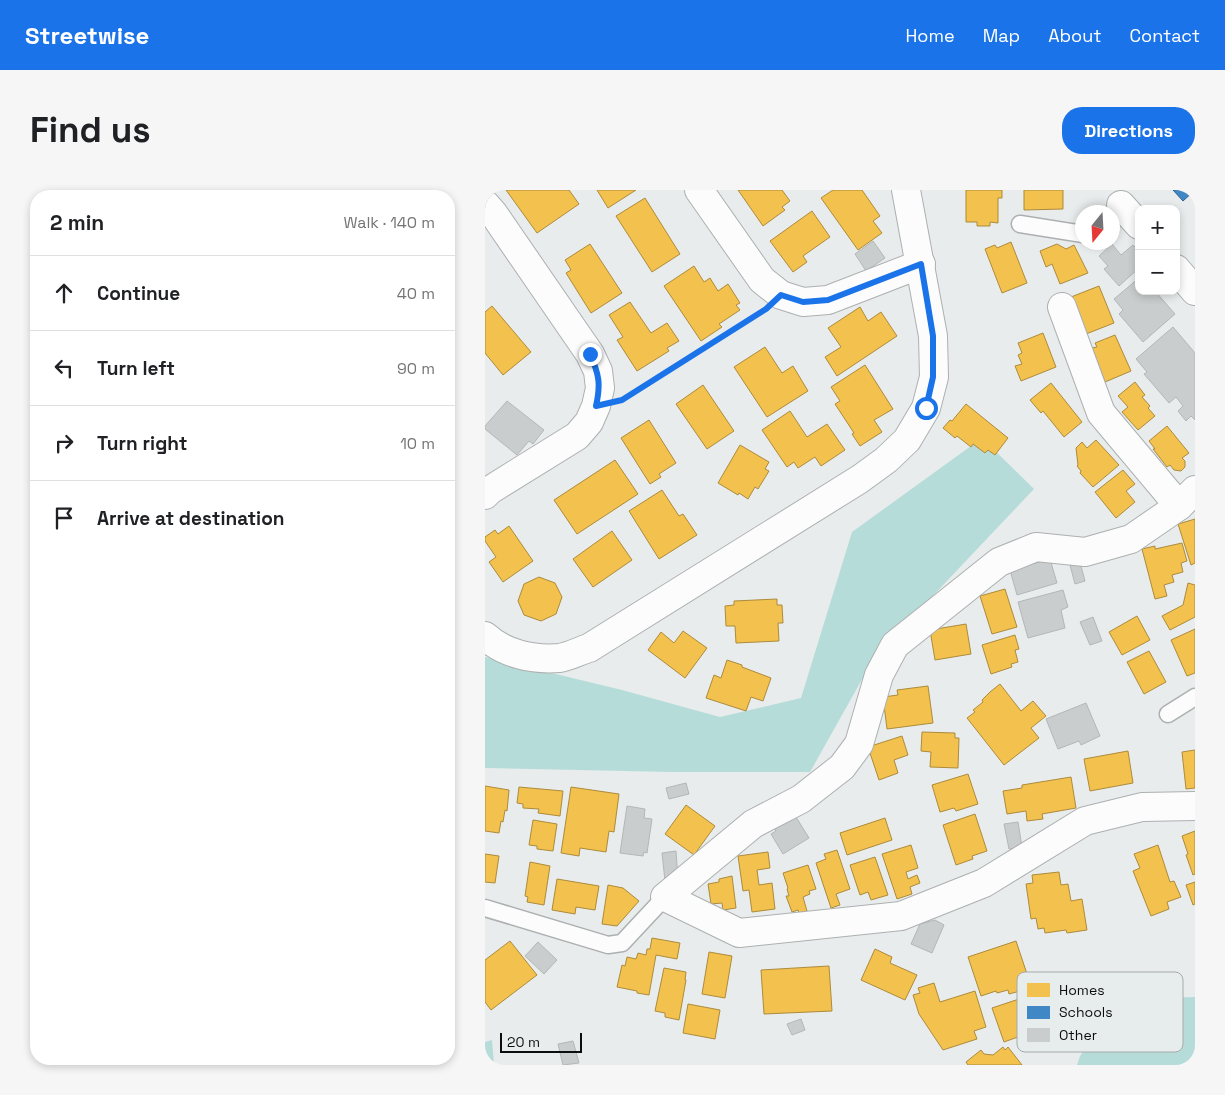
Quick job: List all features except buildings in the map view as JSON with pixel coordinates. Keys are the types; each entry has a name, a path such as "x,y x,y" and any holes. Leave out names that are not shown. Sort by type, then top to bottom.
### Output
{"street":[{"path":"699,190 762,280 781,295 803,302 828,300 921,264"},
{"path":"485,636 492,643 525,657 560,658 589,648 860,480 886,460 907,440 926,408 933,377 933,336 921,264 905,190"},
{"path":"485,204 590,354 598,371 600,388 596,406 589,422 577,436 490,490 485,495"},
{"path":"1120,211 1135,223"},
{"path":"1180,274 1195,291"},
{"path":"1062,307 1101,413 1187,498 1131,539 1085,552 1037,547 999,562 895,645 879,675 859,744 842,767 801,799 753,824 665,897 739,933 901,916 984,882 1085,821 1142,807 1195,806"}],"lane":[{"path":"1020,224 1075,233"},
{"path":"1168,714 1195,696"},
{"path":"485,908 608,945 622,943 665,897"}],"path":[{"path":"596,406 622,400 766,309 781,295"}],"shaded area":[{"path":"982,438 1034,489 874,658 810,772 671,772 485,768 485,657 622,690 720,717 801,698 852,532"},
{"path":"1183,997 1195,997 1195,1065 1077,1065 1083,1052 1183,1052"},
{"path":"492,1040 494,1065 485,1065 485,1042"}],"route":[{"path":"590,354 598,371 600,388 596,406 622,400 766,309 781,295 803,302 828,300 921,264 933,336 933,377 926,408"}]}
